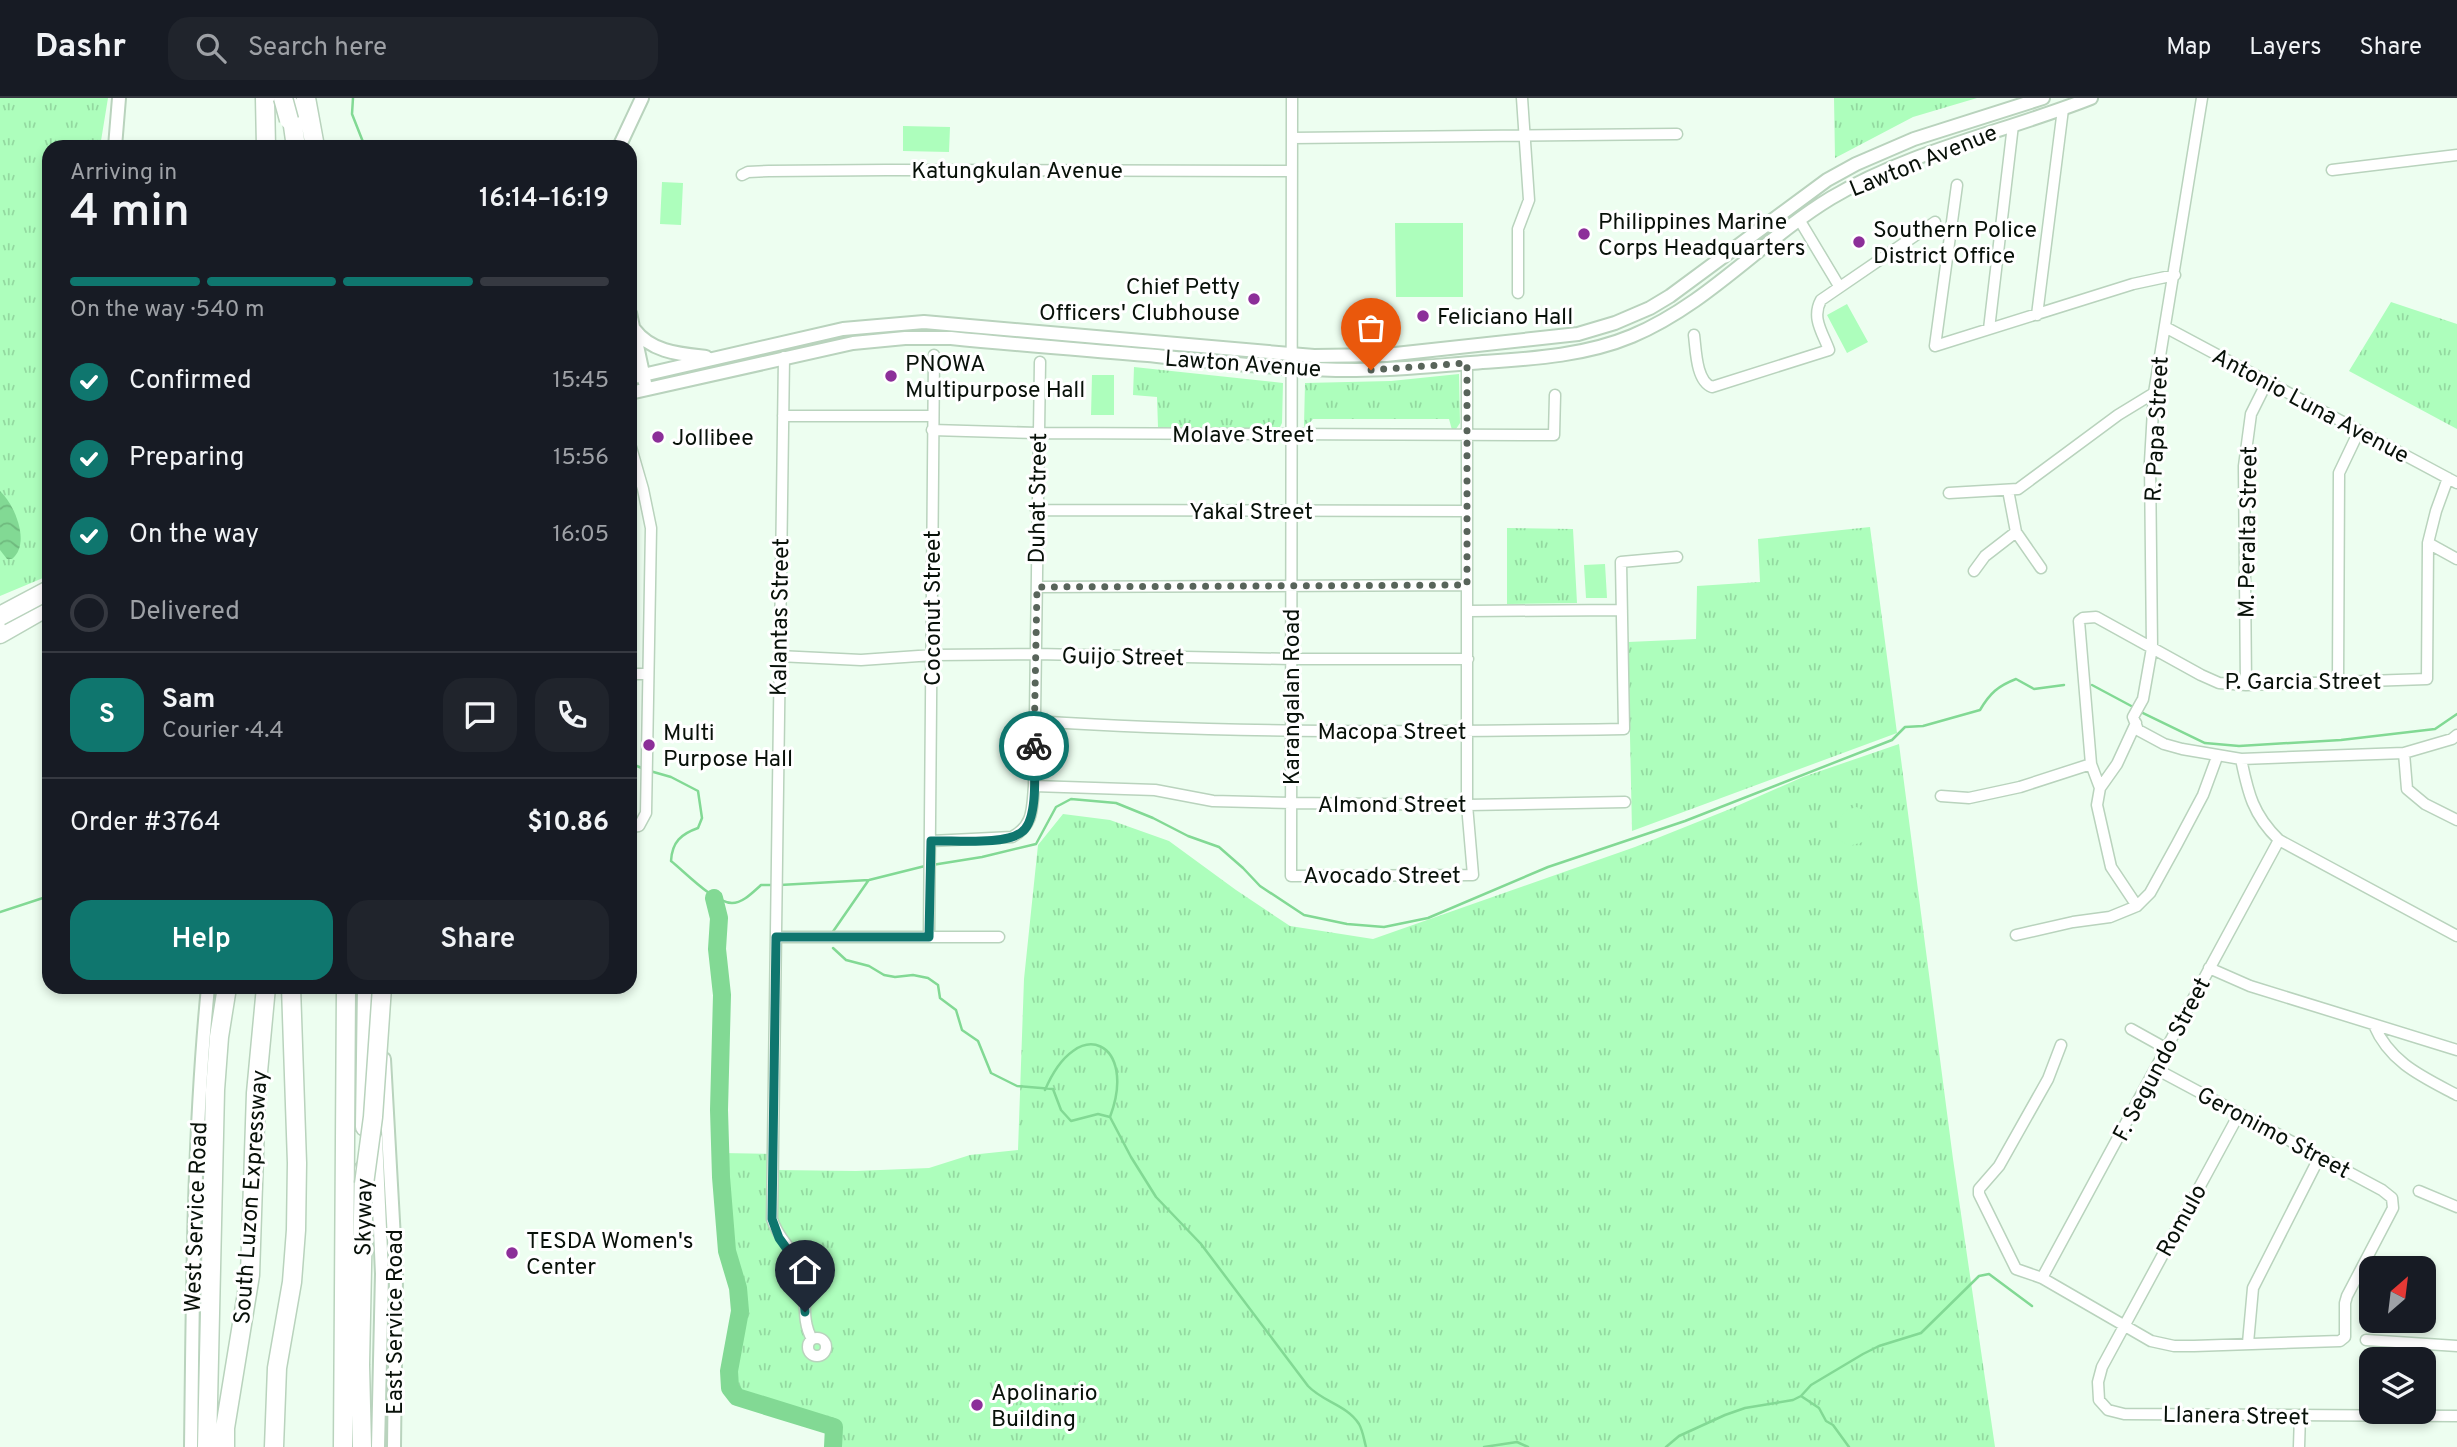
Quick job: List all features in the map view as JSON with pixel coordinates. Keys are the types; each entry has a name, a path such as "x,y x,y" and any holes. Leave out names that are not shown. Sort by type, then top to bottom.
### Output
{"highway":[{"path":"265,98 266,140"},
{"path":"286,98 292,140"},
{"path":"306,98 314,140"},
{"path":"0,616 42,594"},
{"path":"0,626 42,603"},
{"path":"0,634 42,610"},
{"path":"0,641 42,617"},
{"name":"South Luzon Expressway","path":"207,1447 215,1090 226,994"},
{"name":"South Luzon Expressway","path":"225,1447 227,1416 250,1275 256,1093 265,994"},
{"name":"South Luzon Expressway","path":"274,1447 277,1368 292,1282 296,1230 297,1163 291,994"},
{"name":"Skyway","path":"343,1447 345,994"},
{"name":"Skyway","path":"362,1447 360,1365 368,994"},
{"path":"364,1184 373,1117 382,994"}],"main road":[{"path":"116,140 119,98"},
{"path":"622,140 642,98"},
{"name":"Lawton Avenue","path":"637,377 843,329 924,322 1314,356 1399,353 1578,334 1615,323 1670,296 1827,180 1856,164 1914,139 2043,98"},
{"name":"Lawton Avenue","path":"637,392 785,357 884,339 951,338 1291,368 1387,370 1582,351 1633,336 1664,321 1702,296 1830,199 1886,170 1936,150 2091,98"},
{"path":"637,333 652,346 683,355 718,358"},
{"path":"637,377 646,390"},
{"name":"West Service Road","path":"191,1447 191,1321 199,1080 207,994"},
{"name":"East Service Road","path":"368,994 372,1093 384,1166 396,1275 394,1447"},
{"name":"East Service Road","path":"378,1447 385,1090 382,994"}],"street":[{"name":"Karangalan Road","path":"1291,876 1292,98"},
{"path":"1518,293 1518,229 1529,200 1522,98"},
{"name":"R. Papa Street","path":"2100,788 2117,764 2143,699 2152,648 2150,462 2154,393 2202,98"},
{"path":"2037,315 2063,109"},
{"path":"1989,329 2013,125"},
{"path":"1292,138 1677,134"},
{"path":"2332,170 2457,155"},
{"name":"Katungkulan Avenue","path":"742,175 762,172 887,170 1292,171"},
{"path":"1957,185 1935,346 2133,284 2175,275"},
{"path":"1800,221 1839,286"},
{"path":"1694,335 1702,379 1707,386 1718,387 1829,350 1817,322 1817,308 1821,300 1935,222"},
{"name":"Antonio Luna Avenue","path":"2165,327 2452,480"},
{"name":"Coconut Street","path":"929,937 934,355"},
{"name":"Kalantas Street","path":"776,937 778,656 785,357"},
{"name":"Duhat Street","path":"931,841 1012,837 1023,832 1030,818 1034,786 1040,362"},
{"path":"1467,363 1467,805"},
{"name":"M. Peralta Street","path":"2246,685 2244,466 2251,414 2267,382"},
{"path":"1949,493 2018,489 2118,415 2154,393"},
{"name":"Molave Street","path":"932,430 1038,433 1554,435 1555,395"},
{"path":"783,416 932,416"},
{"path":"2338,683 2339,473 2359,431"},
{"path":"637,468 651,527 648,766 644,820 637,826"},
{"name":"P. Garcia Street","path":"2137,906 2110,867 2097,806 2100,788 2091,764 2079,621 2096,617 2169,659 2219,683 2246,685 2427,679 2428,543 2435,511 2452,480"},
{"path":"2008,490 2016,532 2041,568"},
{"name":"Yakal Street","path":"1036,510 1467,511"},
{"path":"1974,571 1984,556 2016,532"},
{"path":"2428,543 2457,559"},
{"path":"1468,611 1622,610 1621,562 1677,557"},
{"path":"1037,587 1467,585"},
{"name":"Macopa Street","path":"1034,721 1148,728 1291,732 1624,730 1622,610"},
{"name":"Guijo Street","path":"778,656 861,660 933,655 1035,654 1468,659"},
{"path":"637,674 648,674"},
{"path":"2134,720 2138,730 2164,744 2217,757 2241,759 2404,753 2452,739 2457,735"},
{"path":"2404,753 2407,789 2425,804 2457,820"},
{"path":"2016,935 2110,917 2137,906 2150,893 2177,844 2203,795 2217,757"},
{"path":"2241,759 2251,804 2264,825 2279,840 2457,936"},
{"path":"1941,796 1969,798 2020,787 2091,764"},
{"name":"Almond Street","path":"1034,786 1155,790 1213,801 1467,805 1625,802"},
{"name":"Avocado Street","path":"1291,876 1473,875 1467,805"},
{"name":"F. Segundo Street","path":"2042,1279 2279,840"},
{"path":"813,1339 806,1327 802,1270 779,1238 772,1219 776,937 999,937"},
{"path":"2209,968 2250,986 2457,1050"},
{"path":"2374,1025 2380,1038 2402,1064 2457,1095"},
{"path":"2131,1030 2166,1049"},
{"path":"2061,1045 2048,1079 1999,1166 1982,1184 1979,1194 2016,1269 2042,1279 2151,1341 2175,1346 2248,1343 2253,1288 2320,1156"},
{"name":"Geronimo Street","path":"2156,1069 2320,1156 2392,1198 2393,1208 2347,1296 2345,1337 2340,1341 2248,1343"},
{"name":"Romulo","path":"2123,1326 2239,1114"},
{"path":"2418,1191 2457,1207"},
{"name":"Llanera Street","path":"2123,1326 2102,1367 2098,1382 2099,1400 2108,1410 2124,1414 2457,1416"},
{"path":"2366,1340 2457,1346"},
{"path":"2299,1447 2300,1415"}],"green space":[{"path":"0,98 108,98 101,140 42,140 42,578 0,596"},
{"path":"1834,98 1977,98 1913,117 1835,158"},
{"path":"903,126 950,127 949,152 903,151"},
{"path":"662,182 683,183 681,225 660,224"},
{"path":"1395,223 1463,223 1463,297 1396,297"},
{"path":"2391,302 2457,324 2457,429 2349,371"},
{"path":"1847,304 1868,342 1847,353 1827,315"},
{"path":"1134,367 1283,383 1282,423 1279,429 1158,427 1157,397 1133,395"},
{"path":"1459,374 1460,423 1456,429 1452,430 1449,419 1313,419 1305,428 1305,383 1391,381"},
{"path":"1092,375 1114,375 1114,415 1091,415"},
{"path":"1870,527 1897,733 1632,831 1628,642 1696,639 1697,586 1760,582 1758,539"},
{"path":"1507,528 1573,529 1577,603 1507,604"},
{"path":"1605,564 1607,598 1586,598 1584,565"},
{"path":"1899,744 1953,1159 1995,1447 834,1447 832,1424 746,1396 737,1384 739,1305 725,1241 722,1153 775,1154 776,1170 856,1171 929,1168 970,1155 1018,1150 1024,979 1038,845 1063,814 1110,820 1169,841 1290,926 1373,939 1635,847 1803,777"},
{"path":"1856,807 1865,812 1871,820 1873,830 1870,840 1849,846 1838,839 1838,820 1847,810"}],"water":[{"path":"0,491 11,505 21,535 18,552 12,559 7,559 0,550"}],"waterway":[{"path":"353,98 352,114 362,140"},
{"path":"932,865 1036,844 1056,807 1071,799 1116,803 1219,847 1260,886 1304,915 1347,924 1384,927 1428,918 1548,867 1685,821 1892,740 1905,727 1923,726 1980,710 1995,691 2016,679 2034,689 2064,685"},
{"path":"2092,685 2135,708"},
{"path":"2141,712 2205,743 2239,746 2341,740 2435,729 2457,714"},
{"path":"637,766 644,769"},
{"path":"650,771 671,777 698,791 702,818 698,828 679,840 673,849 671,861 708,893 725,902 740,901 761,885 774,885"},
{"path":"780,885 869,880 925,866"},
{"path":"832,933 868,881"},
{"path":"0,912 42,898"},
{"path":"714,898 719,918 717,949 722,995 719,1110 721,1177 727,1251 738,1288 740,1311 729,1371 730,1388 737,1397 834,1427 833,1447"},
{"path":"833,948 846,960 869,966 884,975 913,975 928,978 938,985 940,998 956,1010 962,1030 978,1041 991,1073 1017,1086 1053,1089 1061,1110 1071,1121 1098,1114 1110,1117 1156,1197 1201,1244 1308,1386 1354,1418 1360,1427 1366,1447"},
{"path":"1045,1090 1058,1066 1073,1051 1087,1045 1100,1047 1110,1055 1116,1071 1117,1091 1110,1117"},
{"path":"1666,1447 1679,1436 1725,1415 1745,1408 1793,1400 1811,1385 1863,1354 1921,1333 1979,1276 1989,1274 2032,1306"},
{"path":"1801,1396 1819,1408 1826,1421 1833,1425 1849,1447"},
{"path":"1484,1447 1517,1442 1528,1447"}],"way so far":[{"path":"1034,746 1037,587 1467,585 1467,363 1371,370"}],"place":[{"name":"Philippines Marine Corps Headquarters","path":"1584,234"},
{"name":"Southern Police District Office","path":"1859,242"},
{"name":"Chief Petty Officers' Clubhouse","path":"1254,299"},
{"name":"Feliciano Hall","path":"1423,316"},
{"name":"PNOWA Multipurpose Hall","path":"891,376"},
{"name":"Jollibee","path":"658,437"},
{"name":"Multi Purpose Hall","path":"649,745"},
{"name":"TESDA Women's Center","path":"512,1253"},
{"name":"Apolinario Building","path":"977,1405"}],"route":[{"path":"805,1312 802,1270 779,1238 772,1219 776,937 929,937 931,841 1000,839 1023,832 1032,808 1034,746"}]}
